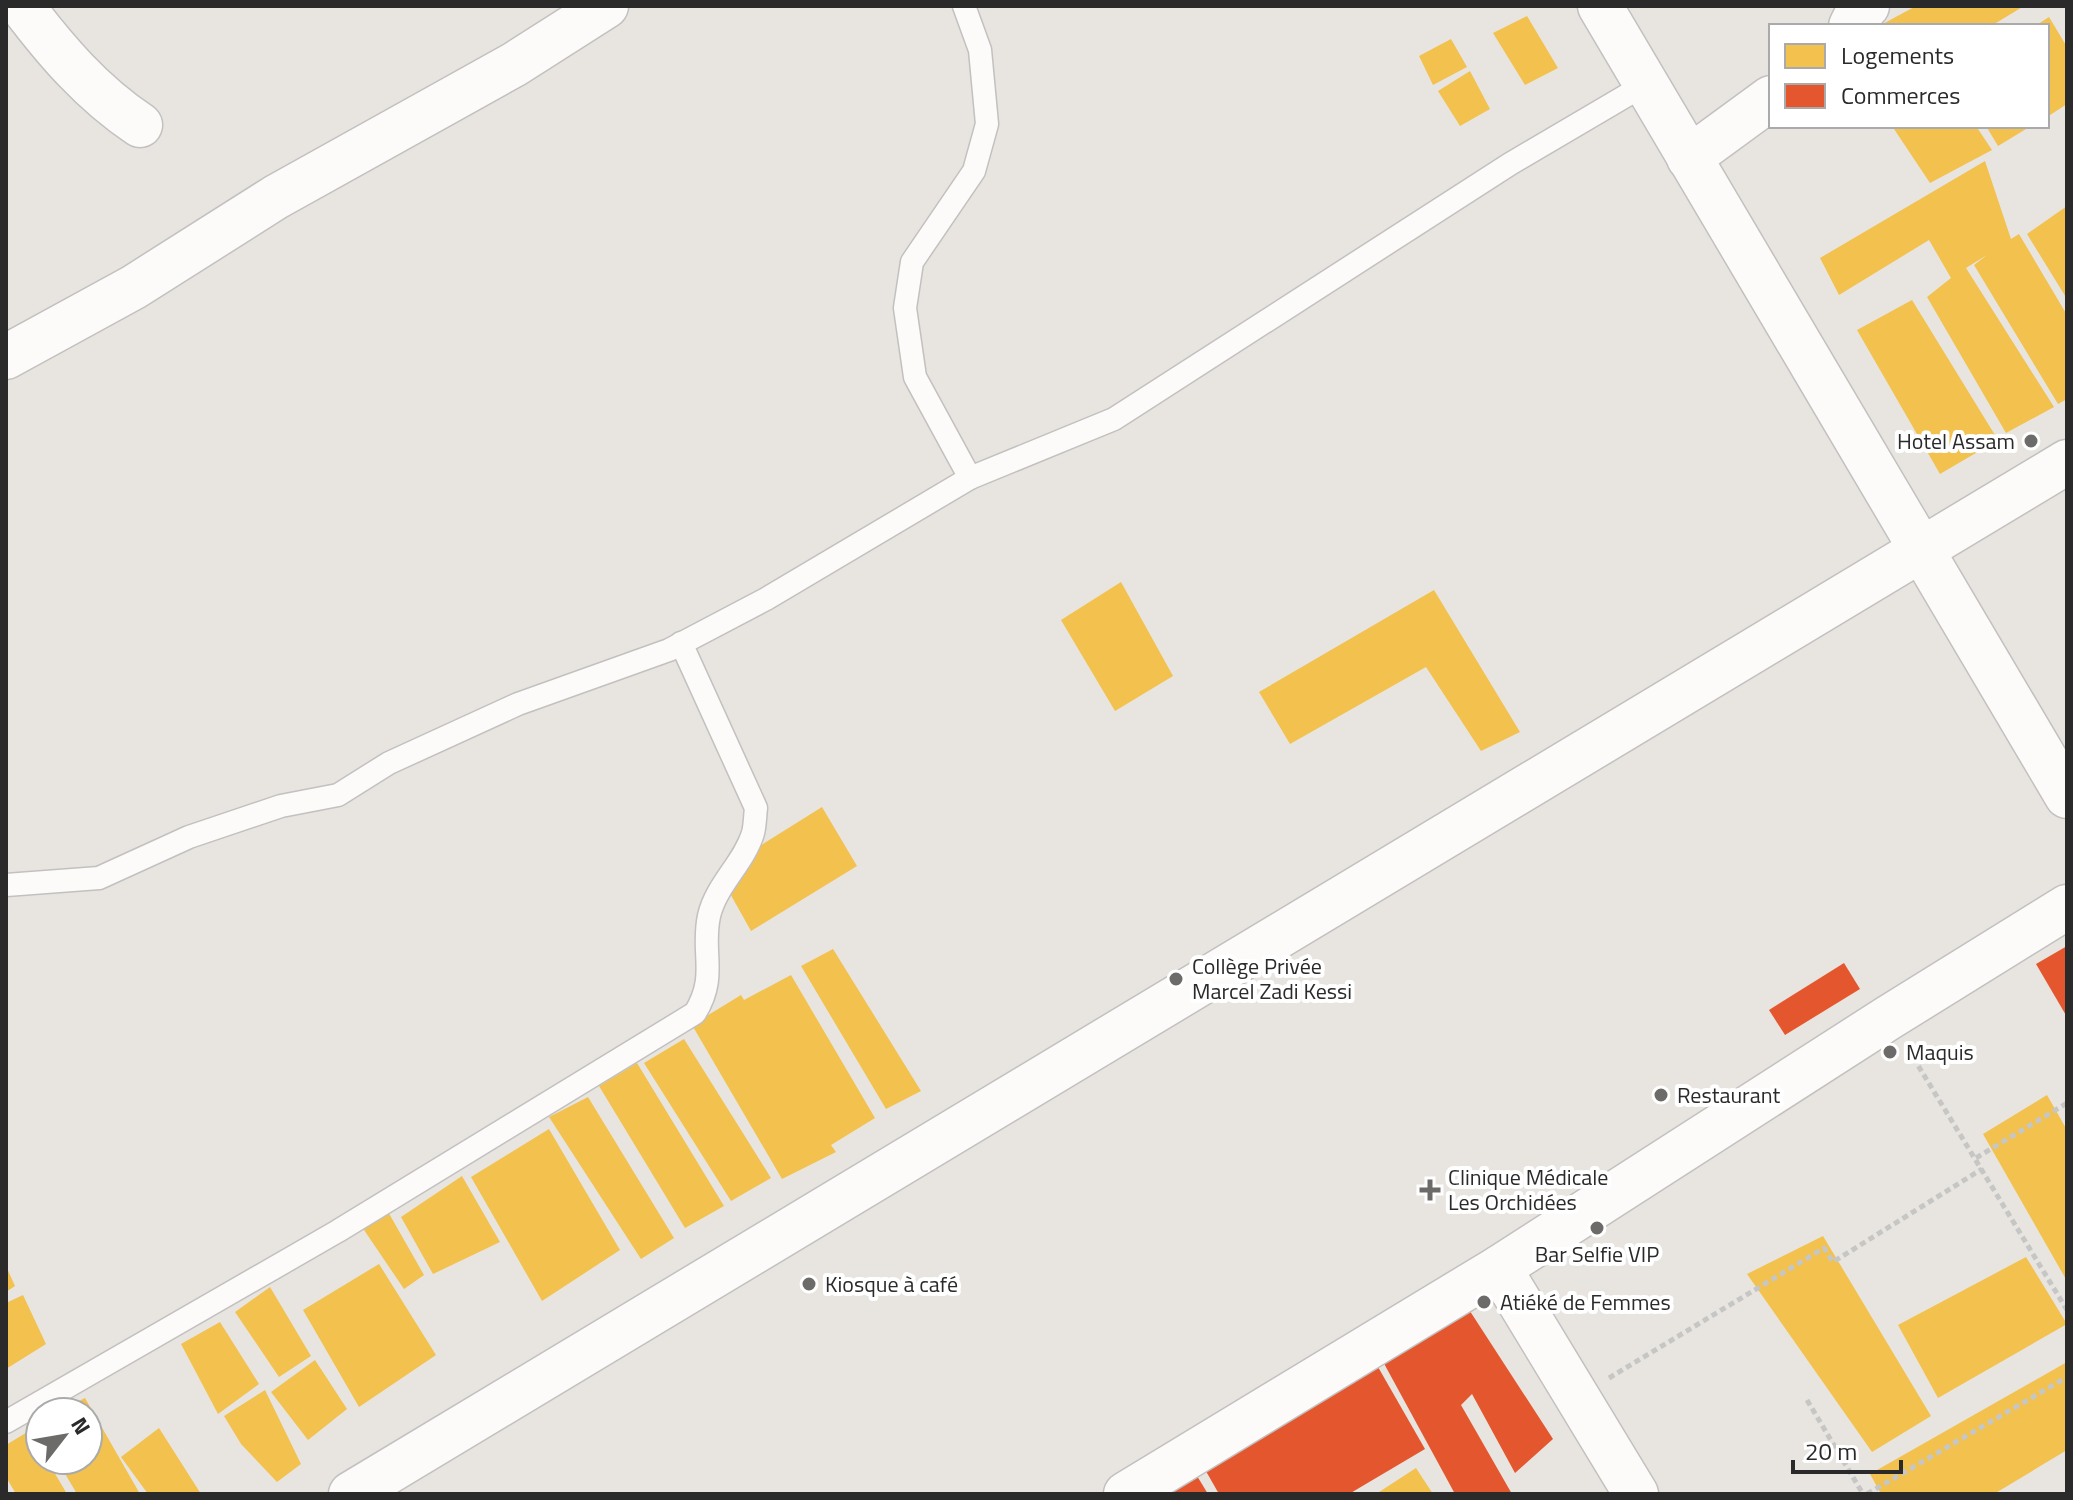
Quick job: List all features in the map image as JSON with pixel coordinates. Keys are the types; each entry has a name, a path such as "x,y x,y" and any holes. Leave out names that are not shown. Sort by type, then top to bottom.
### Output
{"street":[{"path":"22,6 54,49 113,107 140,125"},
{"path":"6,357 134,287 276,197 515,64 606,6"},
{"path":"1600,6 2067,796"},
{"path":"1852,24 1867,6"},
{"path":"1689,158 1769,99"},
{"path":"351,1494 2067,462"},
{"path":"1126,1494 1499,1268 2067,907"},
{"path":"1499,1268 1636,1494"}],"lane":[{"path":"964,6 980,50 987,124 974,171 912,262 905,308 915,377 970,478"},
{"path":"6,885 99,878 189,837 281,806 338,795 389,763 518,704 681,643 766,599 970,478 1114,419 1416,223 1646,84"},
{"path":"6,1422 338,1231 695,1013 706,995 709,916 724,881 754,832 756,808 681,643"}],"path":[{"path":"1888,1018 2067,1310"},
{"path":"1976,1158 2067,1103"},
{"path":"1578,1398 1824,1248 1833,1262 1982,1169"},
{"path":"1807,1400 1865,1494 2067,1377"}],"building: Logements":[{"path":"1916,6 2024,6 1994,24 1883,24"},
{"path":"1527,16 1558,68 1525,85 1493,33"},
{"path":"2049,17 2067,47 2067,104 2049,116 2049,24 2038,24"},
{"path":"1451,39 1467,67 1433,85 1419,56"},
{"path":"1470,71 1490,109 1460,126 1438,91"},
{"path":"1893,128 1977,128 1992,150 1930,183"},
{"path":"1987,128 2028,128 1998,146"},
{"path":"1985,161 2011,239 2019,234 2067,315 2067,399 2058,404 1974,265 1987,255 1966,268 2054,407 2006,433 1927,297 1951,278 1929,240 1839,295 1820,258"},
{"path":"2067,206 2067,299 2027,234"},
{"path":"1912,300 1998,440 1940,474 1857,330"},
{"path":"1121,582 1173,676 1115,711 1061,620"},
{"path":"1434,590 1520,732 1481,751 1426,667 1290,744 1259,692"},
{"path":"822,807 857,866 751,931 718,872"},
{"path":"833,949 921,1091 886,1109 801,966"},
{"path":"791,975 875,1118 831,1145 836,1152 782,1179 692,1025 741,995 744,1000"},
{"path":"684,1039 771,1178 731,1201 644,1063"},
{"path":"637,1063 724,1206 685,1228 599,1086"},
{"path":"2047,1095 2067,1130 2067,1281 1983,1134"},
{"path":"588,1097 674,1238 641,1259 549,1117"},
{"path":"549,1129 620,1250 542,1301 471,1177"},
{"path":"462,1176 500,1242 433,1274 401,1217"},
{"path":"387,1210 424,1275 404,1289 360,1224"},
{"path":"1823,1236 1931,1416 1872,1452 1747,1274"},
{"path":"2026,1257 2067,1324 1938,1398 1898,1325"},
{"path":"379,1264 436,1355 359,1407 303,1310"},
{"path":"6,1266 15,1286 6,1292"},
{"path":"270,1287 311,1356 279,1377 235,1312"},
{"path":"23,1295 46,1344 6,1369 6,1303"},
{"path":"220,1322 259,1384 218,1414 181,1344"},
{"path":"315,1360 347,1409 308,1440 271,1392"},
{"path":"2067,1362 2067,1450 1994,1494 1881,1494 1870,1474"},
{"path":"265,1390 301,1464 277,1482 241,1444 224,1416"},
{"path":"159,1428 201,1494 148,1494 121,1457"},
{"path":"104,1431 140,1494 77,1494 66,1476 104,1476"},
{"path":"24,1434 24,1476 56,1476 67,1494 16,1494 6,1477 6,1445"},
{"path":"1416,1468 1433,1494 1376,1494"}],"building: Commerces":[{"path":"2067,946 2067,1017 2036,964"},
{"path":"1844,963 1860,989 1785,1035 1769,1010"},
{"path":"1466,1305 1553,1439 1515,1473 1472,1394 1461,1405 1512,1494 1455,1494 1381,1358"},
{"path":"1374,1360 1425,1449 1349,1494 1219,1494 1203,1466"},
{"path":"1191,1466 1208,1494 1148,1494"}],"place":[{"name":"Hotel Assam","path":"2031,441"},
{"name":"Collège Privée Marcel Zadi Kessi","path":"1176,979"},
{"name":"Maquis","path":"1890,1052"},
{"name":"Restaurant","path":"1661,1095"},
{"name":"Clinique Médicale Les Orchidées","path":"1430,1190"},
{"name":"Bar Selfie VIP","path":"1597,1228"},
{"name":"Kiosque à café","path":"809,1284"},
{"name":"Atiéké de Femmes","path":"1484,1302"}]}
